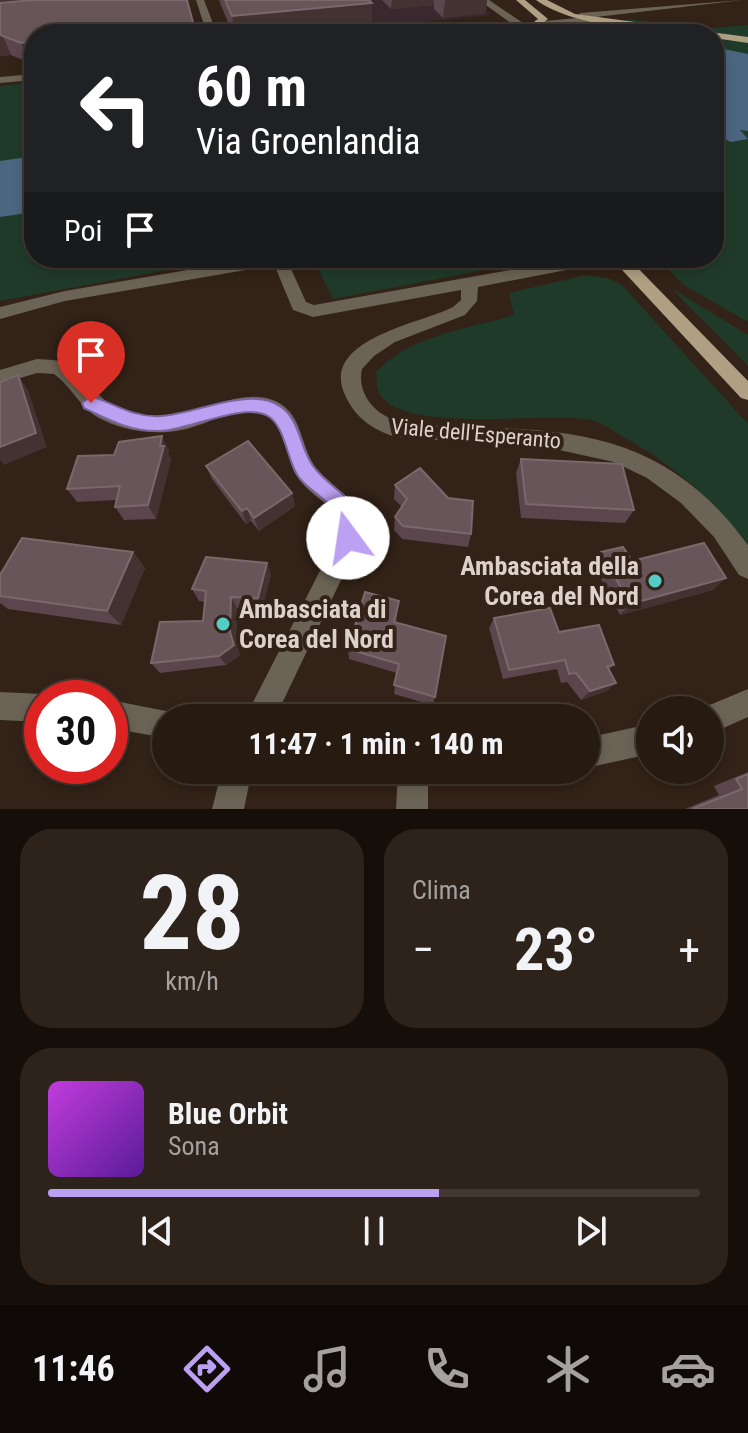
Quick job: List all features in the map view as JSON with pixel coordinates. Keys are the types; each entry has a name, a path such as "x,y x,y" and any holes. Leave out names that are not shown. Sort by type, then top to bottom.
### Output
{"main road":[{"path":"520,0 543,16 543,22 539,24"},
{"path":"540,0 573,16 596,14 630,24"},
{"path":"724,37 748,40"},
{"path":"629,268 748,393"}],"street":[{"path":"200,0 208,24"},
{"path":"483,0 516,24 674,0"},
{"path":"585,4 596,14 739,0"},
{"path":"623,23 615,18 627,12"},
{"path":"581,24 589,23 596,14"},
{"path":"0,80 24,78"},
{"path":"0,313 65,296 228,268"},
{"path":"283,268 296,302 313,311 548,268"},
{"name":"Viale dell'Esperanto","path":"470,282 469,301 460,311 395,335 370,349 356,362 350,374 351,387 370,416 382,425 396,429 569,441 618,452 665,478 700,506 723,530 748,567"},
{"path":"0,377 37,366 59,368 91,403 111,415 135,422 182,422 252,405 266,407 280,415 306,472 347,510 349,531 340,557 267,704"},
{"path":"724,713 748,703"},
{"path":"0,706 24,707"},
{"path":"128,717 152,721"},
{"path":"600,750 636,742"},
{"path":"228,809 234,784"},
{"path":"412,809 413,784"}],"shaded area":[{"path":"267,0 472,0 491,15 404,24 228,24 220,4"}],"green space":[{"path":"627,19 674,24 621,24"},
{"path":"748,25 748,322 684,285 667,268 724,268 724,27"},
{"path":"24,83 24,268 178,268 0,301 0,86"},
{"path":"318,268 495,268 333,299"},
{"path":"585,275 607,278 621,284 748,424 748,549 721,515 679,474 646,450 595,421 575,418 443,418 390,405 378,390 376,372 405,349 440,335 514,315 509,293"},
{"path":"671,288 748,335 748,366"}],"water":[{"path":"724,49 748,54 748,131 740,130 748,139 731,142 724,139"},
{"path":"24,157 24,213 0,217 0,161"}],"building":[{"path":"33,0 187,0 193,24 24,24 24,43 21,43 0,35 0,3"},
{"path":"225,0 369,0 372,3 232,16"},
{"path":"18,375 36,433 0,447 0,382"},
{"path":"162,436 160,446 164,446 148,505 115,507 120,486 67,489 78,456 114,455 119,442"},
{"path":"248,441 292,493 254,518 247,508 242,511 206,466"},
{"path":"521,459 622,464 634,510 526,504"},
{"path":"420,468 448,498 473,501 471,534 403,526 395,517 407,499 395,485"},
{"path":"22,538 133,552 107,611 0,596 0,575"},
{"name":"Ambasciata della Corea del Nord","path":"704,543 726,578 630,604 601,552 623,547 632,561"},
{"name":"Ambasciata di Corea del Nord","path":"206,557 267,563 258,598 231,597 230,632 234,645 219,656 151,663 160,622 203,621 206,591 192,589"},
{"path":"365,592 399,601 394,622 446,636 435,697 394,685 399,664 348,649"},
{"path":"550,608 559,632 599,625 614,665 607,666 616,683 590,691 576,673 569,674 565,660 509,670 494,618"},
{"path":"748,774 748,809 692,809 742,789 736,779"}],"place":[{"name":"Ambasciata della Corea del Nord","path":"655,581"},
{"name":"Ambasciata di Corea del Nord","path":"223,624"}],"route":[{"path":"91,403 128,421 159,424 252,405 274,411 284,422 306,472 347,510 348,538"}]}
